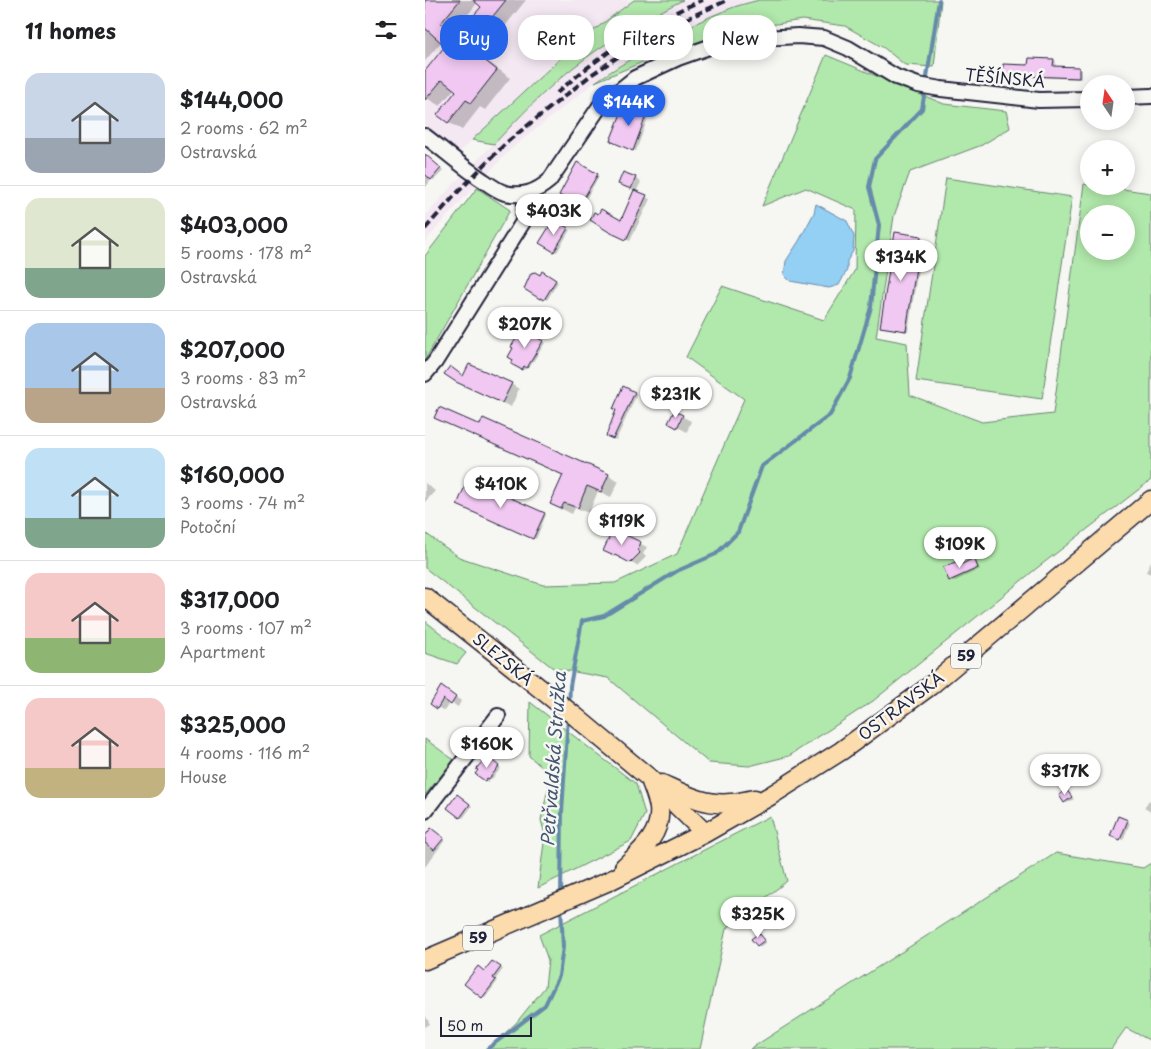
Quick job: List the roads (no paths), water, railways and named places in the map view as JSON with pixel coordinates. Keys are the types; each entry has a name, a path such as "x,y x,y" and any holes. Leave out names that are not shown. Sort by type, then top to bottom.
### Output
{"main road":[{"name":"OSTRAVSKÁ","path":"705,833 841,752 930,686 1049,588 1151,500"},
{"name":"SLEZSKÁ","path":"425,597 651,779 705,833"},
{"path":"651,779 693,798 712,803 730,803 770,796"},
{"path":"609,880 646,846 654,836 659,821 659,810 651,779"},
{"name":"59","path":"425,960 609,880 705,833"}],"street":[{"name":"TĚŠÍNSKÁ","path":"526,194 539,189 549,181 600,106 635,78 678,58 712,46 747,39 797,36 824,38 848,48 896,77 918,85 1039,100 1080,99"},
{"path":"1135,97 1151,96"},
{"path":"425,136 491,186 504,192 526,194 523,222 435,362 425,374"},
{"path":"425,811 498,716"}],"water":[{"path":"816,204 847,221 854,236 853,251 847,261 847,270 839,285 829,288 790,281 784,275 786,261 814,213"}],"waterway":[{"name":"Petřvaldská Stružka","path":"569,705 570,686 582,621 604,616 677,571 716,554 738,532 762,466 830,415 850,378 871,307 879,225 869,187 875,159 922,109 939,0"},
{"name":"Petřvaldská Stružka","path":"561,897 562,812 568,717"},
{"name":"Petřvaldská Stružka","path":"487,1049 545,1005 559,976 563,947 561,906"}],"railway":[{"path":"557,93 626,40 664,18 703,0"},
{"path":"425,229 507,142 591,75 622,54 686,19 728,0"}]}
